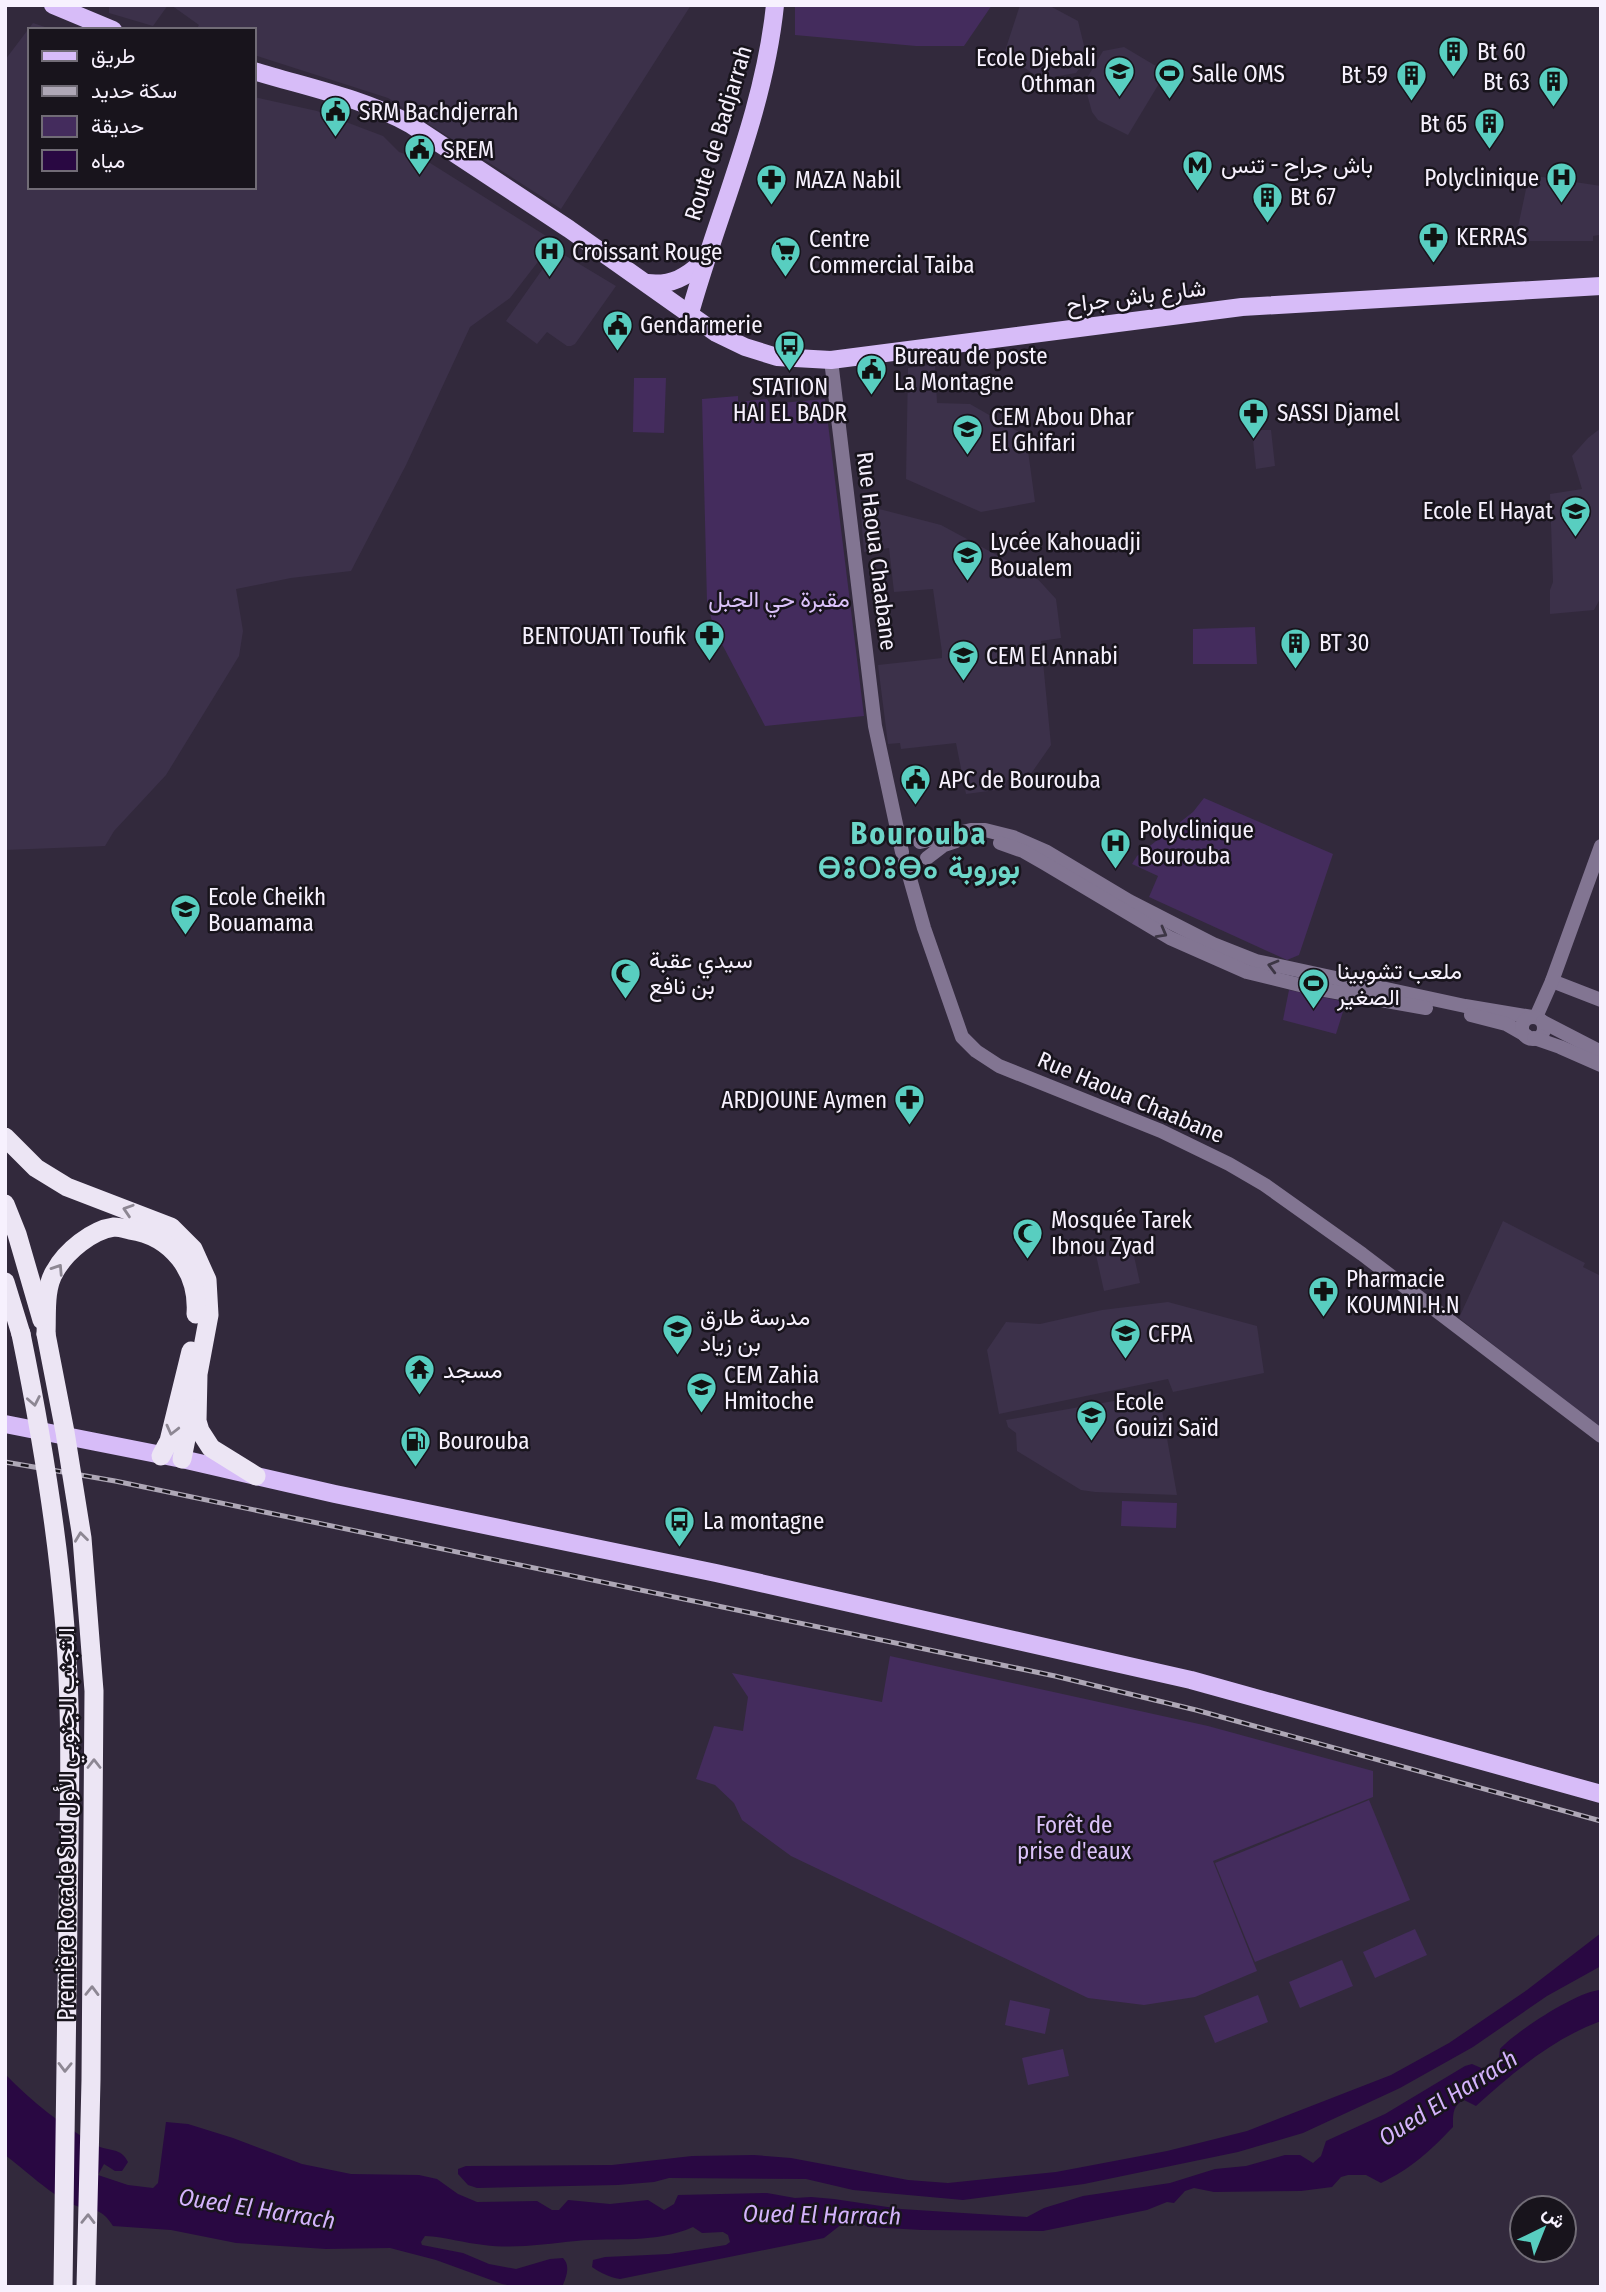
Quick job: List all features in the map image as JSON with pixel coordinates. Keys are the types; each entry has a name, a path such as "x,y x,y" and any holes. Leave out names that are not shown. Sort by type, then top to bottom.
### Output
{"highway":[{"path":"5,1137 36,1168 67,1187 171,1227 193,1249 207,1280 209,1315 182,1459"},
{"name":"Première Rocade Sud التجنب الجنوبي الأول","path":"5,1203 17,1234 46,1334 65,1432 82,1538 94,1691 93,1976 86,2287"},
{"path":"46,1334 48,1293 54,1271 75,1247 93,1235 115,1227 143,1232 164,1243 182,1259 191,1278 197,1303 194,1338 169,1441 161,1456"},
{"name":"Première Rocade Sud التجنب الجنوبي الأول","path":"5,1282 20,1334 39,1427 53,1516 64,1616 70,1810 63,2287"},
{"path":"5,1296 20,1334"},
{"path":"198,1374 197,1421 204,1440 211,1448 256,1476"}],"main road":[{"path":"53,5 108,28"},
{"name":"Route de Badjarrah","path":"690,313 704,261 758,101 771,44 775,5"},
{"name":"شارع باش جراح","path":"256,72 390,114 457,154 716,333 745,347 784,358 831,360 1242,307 1601,286"},
{"path":"647,283 659,285 673,282 685,277 704,261"},
{"path":"5,1424 716,1573 1184,1678 1601,1794"}],"street":[{"name":"Rue Haoua Chaabane","path":"831,360 875,726 897,829 910,849 913,886 924,928 962,1037 976,1052 999,1066 1161,1131 1229,1164 1303,1210 1601,1436"},
{"path":"910,849 971,830 985,830 1013,837 1047,852 1140,907 1213,944 1256,961 1537,1019 1601,1052"},
{"path":"910,849 915,866 944,845 957,841 982,840 1010,846 1044,863 1170,938 1247,972 1308,987 1478,1016 1506,1024 1530,1037 1601,1065"},
{"path":"1537,1019 1601,846"},
{"path":"910,849 926,849 926,860 917,873 913,886"},
{"path":"1552,981 1601,1000"},
{"path":"1530,1037 1522,1026 1525,1020 1537,1019"}],"shaded area":[{"path":"109,5 168,5 153,26 109,13"},
{"path":"171,5 691,5 561,209 388,98 256,56 256,28 197,28 199,25"},
{"path":"1020,5 1048,5 1078,21 1087,58 1076,73 1041,79 1004,54"},
{"path":"33,23 48,28 29,28"},
{"path":"28,30 28,189 256,189 256,97 317,111 383,136 399,152 405,154 409,151 419,156 554,241 510,298 470,327 406,465 351,571 291,578 236,589 243,631 239,656 166,775 114,831 105,846 5,850 5,60"},
{"name":"Ecole Djebali Othman","path":"1124,47 1166,72 1128,135 1098,120 1092,112 1084,83 1103,51"},
{"name":"Polyclinique","path":"1529,175 1601,186 1599,235 1593,236 1593,241 1515,241"},
{"path":"556,250 616,286 571,346 547,332 537,344 506,321"},
{"name":"CEM Abou Dhar El Ghifari","path":"935,364 937,403 970,404 1026,436 1035,502 981,512 906,479 908,368"},
{"name":"Ecole El Hayat","path":"1601,428 1601,597 1594,610 1550,614 1550,590 1553,582 1550,494 1582,489 1572,456"},
{"path":"1252,430 1271,430 1275,466 1256,469"},
{"path":"860,504 941,525 1034,575 1056,599 1061,638 1041,641 1051,745 1028,778 1007,780 1004,789 966,794 956,743 901,749 900,743 888,744 878,665 942,658 942,652 933,589 894,592 889,548 864,552"},
{"path":"1503,1221 1585,1263 1583,1267 1601,1276 1601,1429 1459,1318"},
{"path":"1132,1247 1140,1283 1104,1291 1096,1255"},
{"name":"CFPA","path":"1168,1302 1257,1326 1264,1373 1173,1392 1168,1379 999,1414 987,1350 1006,1322 1040,1324 1102,1310"},
{"name":"Ecole Gouizi Saïd","path":"1159,1393 1177,1495 1081,1490 1017,1451 1016,1433 1008,1427 1006,1420"}],"green space":[{"path":"795,5 992,5 964,46 916,46 795,35"},
{"path":"634,378 666,378 664,433 633,432"},
{"name":"مقبرة حي الجبل","path":"738,396 738,402 767,399 770,404 825,399 864,716 765,726 714,629 707,602 702,399"},
{"path":"1255,627 1257,664 1193,664 1193,629"},
{"path":"1204,798 1333,854 1299,955 1287,960 1149,897 1158,876 1132,864 1137,856 1193,812"},
{"name":"ملعب تشوبينا الصغير","path":"1289,990 1346,1002 1336,1034 1283,1020"},
{"path":"1122,1501 1177,1503 1176,1528 1121,1526"},
{"name":"Forêt de prise d'eaux","path":"890,1656 1208,1726 1373,1771 1373,1797 1213,1861 1257,1971 1195,1997 1144,2005 1088,1998 791,1856 742,1820 734,1803 715,1785 696,1779 714,1726 743,1731 748,1697 732,1673 882,1702"},
{"path":"1369,1800 1410,1900 1255,1962 1215,1863"},
{"path":"1415,1929 1427,1955 1375,1978 1363,1952"},
{"path":"1342,1960 1353,1986 1300,2008 1289,1982"},
{"path":"1258,1995 1268,2022 1215,2043 1204,2016"},
{"path":"1010,2000 1050,2009 1045,2034 1005,2025"},
{"path":"1063,2049 1069,2076 1028,2085 1022,2058"}],"water":[{"path":"1601,1933 1601,1966 1547,1996 1473,2047 1400,2088 1303,2133 1238,2152 1084,2184 963,2200 853,2190 806,2179 669,2178 618,2185 477,2188 468,2185 458,2174 458,2169 466,2166 612,2165 692,2156 754,2155 791,2158 908,2180 948,2183 1056,2172 1167,2151 1247,2131 1391,2075 1449,2043 1527,1990"},
{"name":"Oued El Harrach","path":"1601,1990 1601,2021 1550,2047 1519,2069 1476,2106 1464,2100 1460,2102 1454,2111 1453,2127 1428,2152 1381,2183 1366,2175 1348,2175 1341,2177 1332,2187 1301,2191 1214,2192 1194,2188 1185,2191 1174,2203 1167,2202 1147,2210 1043,2231 868,2227 856,2220 847,2220 824,2238 620,2279 592,2267 593,2260 669,2254 726,2245 730,2242 728,2235 723,2232 702,2233 693,2227 650,2238 518,2246 484,2245 425,2236 421,2242 422,2245 463,2253 489,2264 516,2269 563,2258 567,2268 562,2287 517,2287 502,2284 436,2260 390,2248 326,2249 236,2243 171,2230 113,2226 99,2212 79,2207 55,2195 5,2155 5,2074 37,2104 71,2130 96,2145 122,2154 128,2162 122,2171 115,2171 104,2164 98,2175 128,2185 153,2188 158,2183 166,2122 188,2124 302,2164 351,2174 419,2175 437,2179 458,2194 477,2202 537,2201 552,2210 559,2210 568,2200 610,2204 648,2200 664,2210 674,2204 678,2195 767,2193 901,2209 1027,2217 1044,2208 1083,2196 1170,2183 1215,2169 1246,2166 1285,2155 1300,2155 1313,2163 1321,2156 1326,2141 1385,2114 1465,2066 1472,2064 1486,2070 1494,2068 1500,2049 1519,2033 1563,2004"}],"railway":[{"path":"5,1462 115,1481 1055,1676 1196,1710 1601,1821"}],"place":[{"name":"Bt 60","path":"1454,79"},
{"name":"Ecole Djebali Othman","path":"1119,98"},
{"name":"Salle OMS","path":"1169,101"},
{"name":"Bt 59","path":"1411,102"},
{"name":"Bt 63","path":"1553,109"},
{"name":"SRM Bachdjerrah","path":"336,139"},
{"name":"Bt 65","path":"1490,151"},
{"name":"SREM","path":"420,177"},
{"name":"باش جراح - تنس","path":"1198,192"},
{"name":"Polyclinique","path":"1562,205"},
{"name":"MAZA Nabil","path":"772,207"},
{"name":"Bt 67","path":"1267,224"},
{"name":"KERRAS","path":"1433,264"},
{"name":"Croissant Rouge","path":"549,279"},
{"name":"Centre Commercial Taiba","path":"786,279"},
{"name":"Gendarmerie","path":"617,352"},
{"name":"STATION HAI EL BADR","path":"790,373"},
{"name":"Bureau de poste La Montagne","path":"871,396"},
{"name":"SASSI Djamel","path":"1254,440"},
{"name":"CEM Abou Dhar El Ghifari","path":"968,457"},
{"name":"Ecole El Hayat","path":"1576,538"},
{"name":"Lycée Kahouadji Boualem","path":"967,582"},
{"name":"BENTOUATI Toufik","path":"709,663"},
{"name":"BT 30","path":"1296,670"},
{"name":"CEM El Annabi","path":"963,683"},
{"name":"APC de Bourouba","path":"916,807"},
{"name":"Polyclinique Bourouba","path":"1116,870"},
{"name":"Ecole Cheikh Bouamama","path":"185,937"},
{"name":"سيدي عقبة بن نافع","path":"626,1000"},
{"name":"ملعب تشوبينا الصغير","path":"1314,1011"},
{"name":"ARDJOUNE Aymen","path":"910,1127"},
{"name":"Mosquée Tarek Ibnou Zyad","path":"1028,1260"},
{"name":"Pharmacie KOUMNI.H.N","path":"1323,1319"},
{"name":"مدرسة طارق بن زياد","path":"677,1357"},
{"name":"CFPA","path":"1125,1361"},
{"name":"مسجد","path":"420,1397"},
{"name":"CEM Zahia Hmitoche","path":"701,1415"},
{"name":"Ecole Gouizi Saïd","path":"1092,1442"},
{"name":"Bourouba","path":"415,1468"},
{"name":"La montagne","path":"680,1548"}],"district":[{"name":"Bourouba ⴱⵓⵔⵓⴱⴰ بوروبة","path":"919,851"}]}
